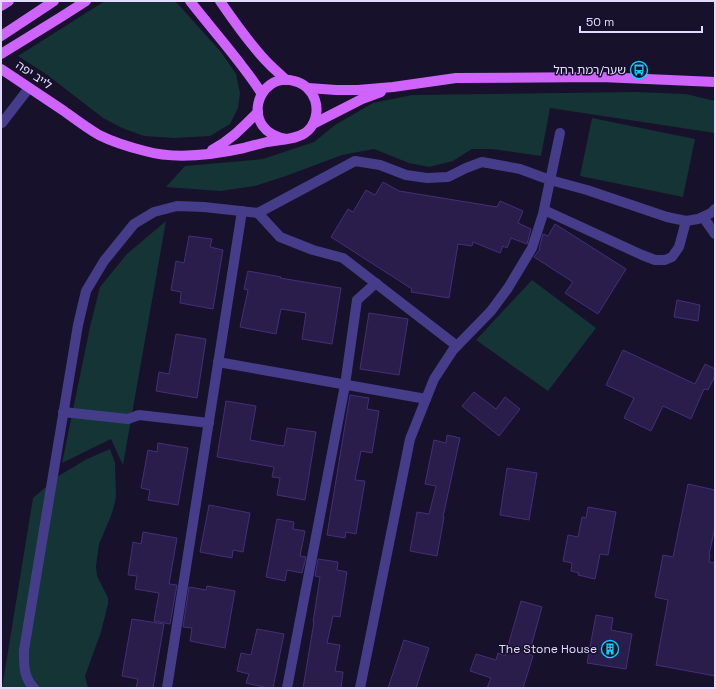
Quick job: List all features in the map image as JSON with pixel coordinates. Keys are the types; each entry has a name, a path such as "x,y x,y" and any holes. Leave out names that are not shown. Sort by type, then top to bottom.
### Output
{"main road":[{"path":"1,6 9,1"},
{"path":"1,36 54,1"},
{"path":"1,54 86,1"},
{"path":"190,1 235,56 262,94"},
{"path":"220,1 238,28 270,65 286,80"},
{"name":"לייב יפה","path":"1,69 100,136 146,152 166,155 204,154 287,139"},
{"path":"308,88 358,90 394,87 456,78 601,77 715,82"},
{"path":"294,80 302,83 308,88 313,94 317,110 313,124 306,132 297,137 287,139 279,138 264,128 260,120 258,106 262,94 266,88 279,81 294,80"},
{"path":"313,124 362,99 394,87"},
{"path":"204,154 232,138 258,112"}],"street":[{"path":"2,122 29,88"},
{"path":"360,688 410,439 434,379 453,350 490,311 508,288 532,248 544,210 560,133"},
{"path":"34,688 24,670 24,650 78,325 86,291 104,261 134,224 154,212 177,206 204,207 258,213 355,161 380,165 406,175 427,178 448,177 482,162 520,169 667,217 686,221 703,217 715,209"},
{"path":"544,210 654,260 665,260 672,257 679,247 686,221"},
{"path":"167,688 242,211"},
{"path":"258,213 280,237 313,250 343,258 457,346"},
{"path":"703,217 715,234"},
{"path":"287,688 346,385 358,300 376,283"},
{"path":"218,362 426,399"},
{"path":"63,412 128,419 139,415 209,423"}],"green space":[{"path":"105,1 173,1 177,3 221,52 236,74 240,93 238,108 230,124 210,136 174,138 144,136 122,128 103,118 46,74 18,56"},
{"path":"635,92 686,94 715,101 715,133 550,108 541,156 492,149 472,149 453,161 429,167 409,163 374,149 342,155 255,186 220,191 166,187 185,166 263,159 314,142 335,125 373,103 412,95"},
{"path":"592,118 695,139 683,197 580,176"},
{"path":"166,221 123,465 111,439 62,463 90,327 100,287 127,254"},
{"path":"532,280 596,328 548,391 476,340"},
{"path":"110,449 115,463 116,497 111,516 99,544 96,566 97,576 108,598 108,604 101,632 85,676 88,688 2,688 33,498 60,475 87,459"}],"building":[{"path":"383,182 399,191 497,207 500,201 523,211 518,223 531,229 527,244 511,238 507,248 503,246 500,253 473,242 472,246 458,244 449,298 411,292 412,289 331,237 348,209 353,212 366,190 375,195"},
{"path":"555,224 626,269 598,314 565,293 573,282 534,257 540,249 543,234 548,236"},
{"path":"189,236 212,239 210,247 223,250 213,309 180,303 181,292 171,290 176,261 184,263"},
{"path":"248,271 341,288 332,344 302,339 306,313 281,309 276,334 240,327 248,290 244,289"},
{"path":"677,300 700,305 698,321 674,317"},
{"path":"369,313 408,319 399,375 360,369"},
{"path":"176,334 206,339 197,398 156,391 159,372 169,374"},
{"path":"623,350 695,384 705,364 715,369 715,376 708,390 704,389 691,419 663,406 651,431 624,418 634,398 606,385"},
{"path":"474,392 496,409 505,397 520,409 499,436 462,406"},
{"path":"350,395 369,398 367,409 379,411 372,453 361,451 355,480 365,481 356,534 346,532 345,538 327,535"},
{"path":"226,401 256,406 250,440 284,446 287,428 316,432 305,500 277,495 280,478 272,477 274,467 217,457"},
{"path":"447,435 460,438 443,517 437,556 410,551 417,512 429,514 436,486 425,484 434,440 446,443"},
{"path":"158,443 188,448 178,505 148,500 150,490 141,488 148,450 157,452"},
{"path":"507,468 537,473 529,520 500,515"},
{"path":"688,484 715,490 715,527 709,562 715,563 715,676 656,665 668,600 655,597 663,555 673,557"},
{"path":"209,505 250,513 243,552 233,550 232,558 200,552"},
{"path":"588,507 616,512 608,555 600,554 595,579 578,575 579,573 571,571 572,563 563,561 568,535 578,537 582,517 586,518"},
{"path":"277,519 294,522 293,529 305,531 300,556 306,557 302,573 287,570 285,581 266,577"},
{"path":"143,532 177,538 169,584 177,585 170,624 154,621 159,593 135,589 137,576 128,575 133,542 141,544"},
{"path":"318,559 338,562 337,570 347,572 340,617 333,616 327,643 340,645 335,671 343,672 341,688 303,688 320,577 315,576"},
{"path":"207,586 235,591 225,648 190,641 192,628 183,627 189,587 206,590"},
{"path":"521,601 542,607 529,654 533,656 523,688 487,688 491,678 470,671 476,654 496,660 498,653 505,656"},
{"name":"The Stone House","path":"596,615 613,618 611,630 632,634 626,669 587,663"},
{"path":"132,619 164,624 153,688 136,688 138,679 122,676"},
{"path":"257,629 284,634 273,688 246,683 249,674 237,671 241,653 251,655"},
{"path":"404,640 429,648 416,688 388,688"}],"place":[{"name":"שער/רמת רחל","path":"639,70"},
{"name":"The Stone House","path":"610,649"}]}
